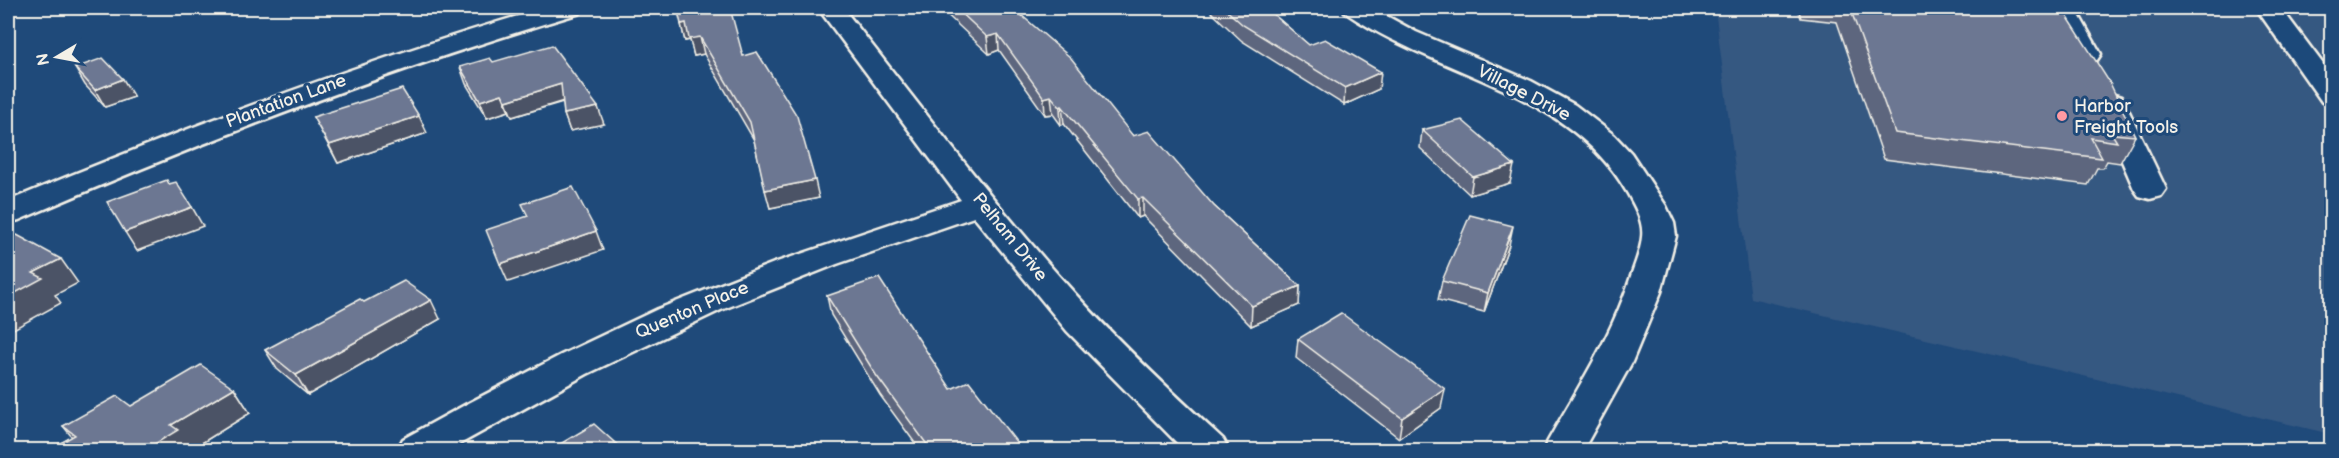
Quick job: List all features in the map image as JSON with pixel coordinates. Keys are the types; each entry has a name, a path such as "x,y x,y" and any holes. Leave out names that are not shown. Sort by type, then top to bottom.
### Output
{"street":[{"name":"Plantation Lane","path":"8,213 157,149 261,109 398,60 571,8"},
{"name":"Pelham Drive","path":"831,8 982,204 1079,320 1151,397 1209,450"},
{"name":"Village Drive","path":"1355,8 1401,36 1497,75 1538,95 1576,118 1600,137 1620,158 1641,186 1653,210 1659,235 1644,294 1617,359 1563,450"},
{"path":"2063,8 2106,92 2150,189"},
{"path":"2268,8 2331,96"},
{"name":"Quenton Place","path":"417,450 515,395 672,317 867,242 982,204"}],"shaded area":[{"path":"1715,8 2331,8 2331,434 1751,298"}],"building":[{"path":"677,8 730,8 743,56 757,52 797,116 815,180 765,190 750,122 700,37 689,39 686,23 681,24"},
{"path":"956,8 1013,8 1071,58 1133,136 1149,131 1214,206 1300,286 1252,306 1143,198 1138,199 1062,106 1060,107 1051,96 1044,98 998,34 987,37"},
{"path":"1224,8 1266,8 1309,45 1325,39 1381,72 1345,88 1243,25"},
{"path":"1850,8 2062,8 2110,83 2135,136 2112,134 2117,142 2091,138 2102,158 1895,133"},
{"path":"552,45 598,107 564,114 561,84 506,101 502,94 480,101 460,67 490,58 493,62"},
{"path":"103,58 123,79 95,90 75,68"},
{"path":"402,89 419,116 329,145 313,117"},
{"path":"1462,120 1514,165 1473,177 1422,130"},
{"path":"167,180 169,184 176,182 192,207 125,232 107,202"},
{"path":"573,187 596,231 500,264 486,230 528,216 522,204"},
{"path":"1470,215 1513,226 1488,293 1442,281"},
{"path":"17,235 61,259 33,273 43,278 8,297 8,239"},
{"path":"879,278 951,389 969,381 1021,448 1017,450 931,450 876,375 827,296"},
{"path":"404,281 431,300 296,375 265,350 360,299 364,302"},
{"path":"1341,313 1445,389 1402,418 1298,339"},
{"path":"201,365 234,388 171,425 178,430 145,450 48,450 75,435 63,426 117,396 131,406"},
{"path":"594,424 623,450 550,450"}],"place":[{"name":"Harbor Freight Tools","path":"2062,116"}]}
